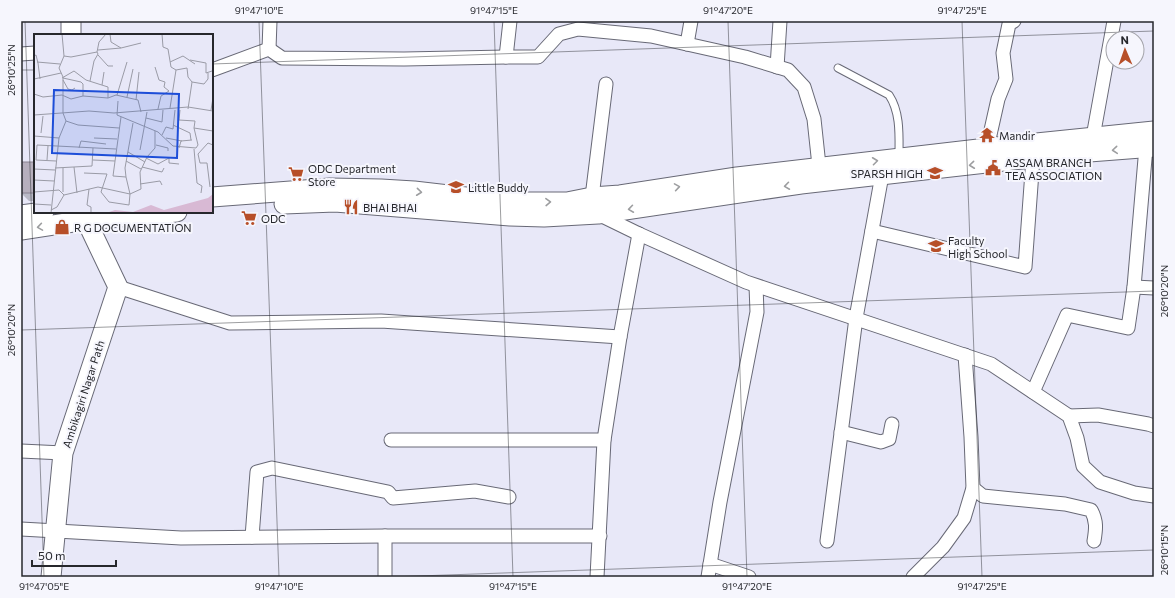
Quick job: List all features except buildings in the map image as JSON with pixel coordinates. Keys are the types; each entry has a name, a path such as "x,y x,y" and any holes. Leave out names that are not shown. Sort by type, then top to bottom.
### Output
{"main road":[{"path":"71,21 71,34"},
{"path":"213,209 269,204 336,202 510,216 544,217 595,206 819,175 899,158 1093,137 1151,142"},
{"path":"819,175 882,175 1033,158 1151,142"},
{"path":"213,197 330,188 381,189 414,191 510,202 567,202 595,206"},
{"path":"21,215 36,213"},
{"path":"21,230 86,216 154,213"},
{"path":"86,216 118,287"},
{"name":"Ambikagiri Nagar Path","path":"51,577 63,453 118,287"}],"street":[{"path":"269,50 270,21"},
{"path":"506,56 510,21"},
{"path":"687,44 691,21"},
{"path":"777,67 780,21"},
{"path":"988,148 998,99 1006,80 1003,53 1004,45 1009,24 1014,21"},
{"path":"1093,137 1114,21"},
{"path":"269,50 282,58 404,59 506,56 538,57 559,34 594,26 651,36 745,57 788,70 804,86 814,120 819,175"},
{"path":"213,70 269,50"},
{"path":"21,54 34,53"},
{"path":"606,84 596,156 595,206 639,234 756,286 991,364 1069,416 1078,438 1083,466 1100,482 1134,493 1154,496"},
{"path":"1033,392 1067,315 1128,328 1151,142"},
{"path":"872,231 1025,267 1033,158"},
{"path":"827,541 856,318 882,175"},
{"path":"597,577 604,440 620,337 639,234"},
{"path":"708,577 720,502 757,312 756,286"},
{"path":"118,287 230,323 381,321 620,337"},
{"path":"1134,287 1154,288"},
{"path":"913,577 943,547 964,518 973,488 965,355"},
{"path":"1069,416 1098,415 1154,426"},
{"path":"841,432 881,442 890,439 892,424"},
{"path":"391,440 604,440"},
{"path":"21,451 63,453"},
{"path":"252,537 258,472 272,468 388,492 393,498 475,491 509,497"},
{"path":"973,488 983,496 1065,504 1091,510 1097,525 1094,541"},
{"path":"21,529 181,538 600,536"},
{"path":"385,536 385,577"},
{"path":"710,564 749,577"}],"lane":[{"path":"838,68 889,95 893,102 898,121 899,158"}],"place":[{"name":"Mandir","path":"987,135"},
{"name":"ASSAM BRANCH TEA ASSOCIATION","path":"993,168"},
{"name":"SPARSH HIGH","path":"935,173"},
{"name":"ODC Department Store","path":"296,174"},
{"name":"Little Buddy","path":"456,187"},
{"name":"BHAI BHAI","path":"351,207"},
{"name":"ODC","path":"249,218"},
{"name":"R G DOCUMENTATION","path":"62,227"},
{"name":"Faculty High School","path":"936,246"}]}
